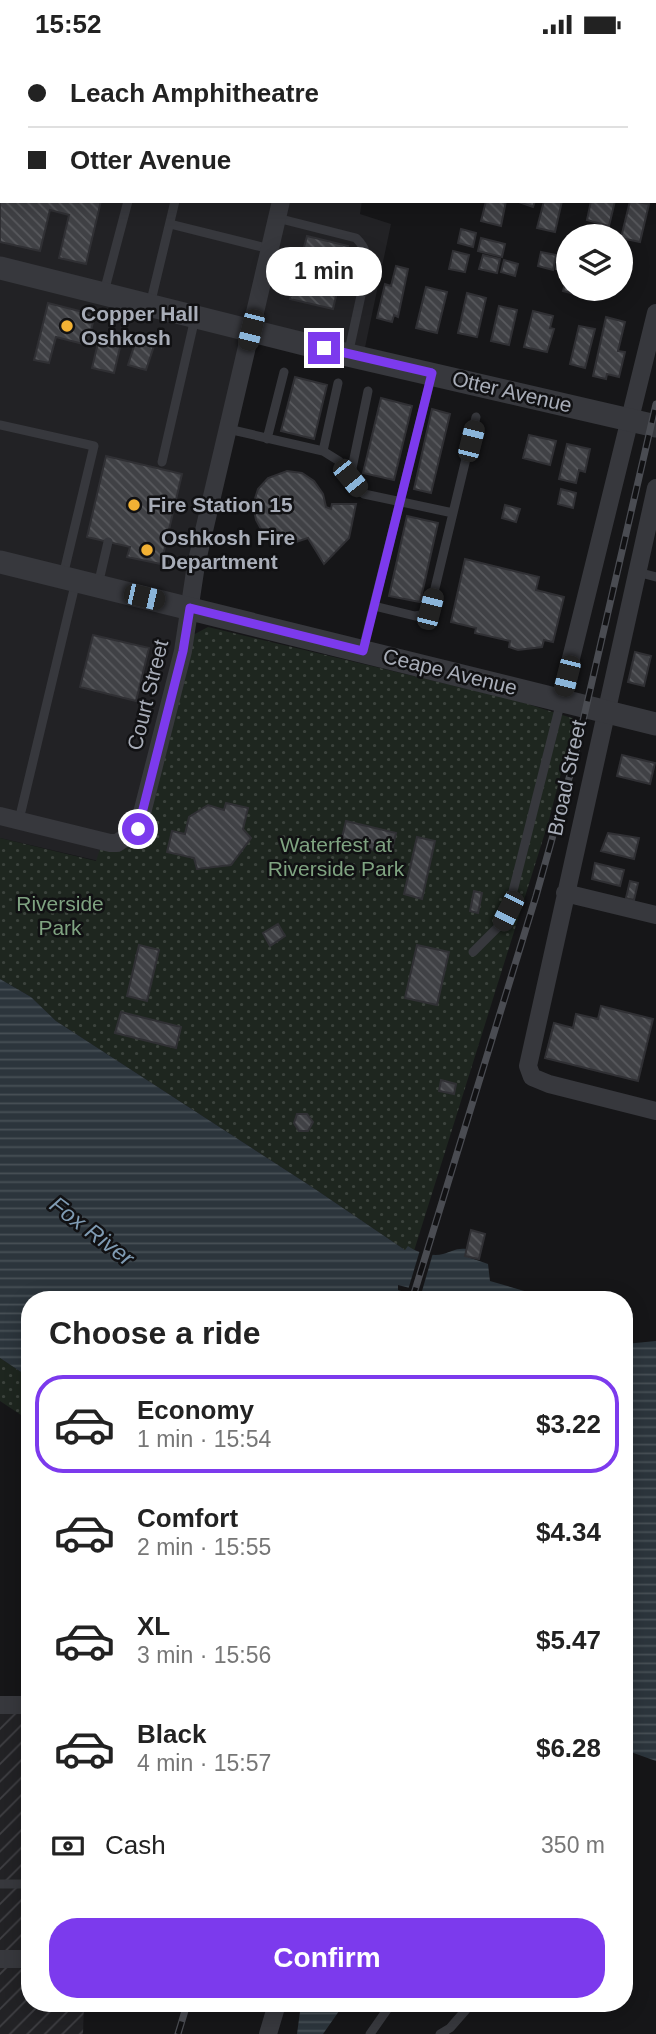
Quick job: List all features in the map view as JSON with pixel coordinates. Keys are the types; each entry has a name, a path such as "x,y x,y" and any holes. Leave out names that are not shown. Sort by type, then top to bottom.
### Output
{"street":[{"name":"Court Street","path":"19,820 110,843 117,843 138,829 183,651 196,565 279,209"},
{"name":"Otter Avenue","path":"0,268 348,355 656,426"},
{"name":"Broad Street","path":"561,699 656,313"},
{"name":"Broad Street","path":"656,488 528,1066 532,1077 548,1084 656,1111"},
{"name":"Ceape Avenue","path":"0,562 656,723"},
{"path":"0,816 19,820"},
{"path":"565,893 656,915"},
{"path":"0,1705 21,1705"},
{"path":"0,1959 21,1959"},
{"path":"268,2034 275,2012"}],"lane":[{"path":"103,294 127,203"},
{"path":"150,305 175,203"},
{"path":"279,209 356,238 367,254 367,268 348,355"},
{"path":"170,224 270,249"},
{"path":"162,462 195,316"},
{"path":"267,439 284,372"},
{"path":"363,651 432,373"},
{"path":"323,451 338,383"},
{"path":"350,478 368,391"},
{"path":"374,606 415,616 426,614 430,609 476,417"},
{"path":"0,425 94,446 79,582 19,820"},
{"path":"228,429 323,451 339,461 364,494 453,513"},
{"path":"79,582 108,542"},
{"path":"637,572 656,577"},
{"path":"473,952 500,925 508,911 561,699"},
{"path":"0,1884 21,1884"},
{"path":"370,2034 385,2012"},
{"path":"440,2034 450,2028 464,2012"}],"shaded area":[{"path":"0,203 362,203 360,214 391,224 363,357 252,330 187,630 129,868 0,838"},
{"path":"0,1704 21,1714 21,2012 84,2012 83,2034 0,2034"}],"green space":[{"name":"Waterfest at Riverside Park","path":"208,627 518,701 575,719 549,820 414,1251 405,1250 56,1021 31,997 0,979 0,838 96,861 100,849 122,847 131,844 140,836 193,635"},
{"path":"0,1358 21,1372 21,1415 0,1401"}],"water":[{"name":"Fox River","path":"0,979 31,997 56,1021 405,1250 408,1246 434,1255 466,1249 465,1256 488,1264 490,1281 524,1291 421,1291 398,1285 398,1290 401,1291 21,1291 21,1372 0,1358"},
{"path":"656,1341 656,1761 633,1753 633,1343"},
{"path":"300,2012 338,2012 323,2034 297,2034"}],"pier":[{"path":"420,1250 433,1253 422,1291 408,1291"}],"building":[{"path":"0,203 101,203 86,264 59,258 69,215 50,210 40,251 0,242"},
{"path":"486,203 506,203 501,226 481,221"},
{"path":"543,203 562,203 555,232 537,228"},
{"path":"591,203 615,203 609,224 587,220"},
{"path":"630,203 649,204 640,242 633,241 633,224 624,224"},
{"path":"461,229 476,233 473,247 458,243"},
{"path":"307,236 348,246 333,309 290,299"},
{"path":"481,238 505,244 502,257 478,251"},
{"path":"453,251 469,255 465,272 449,269"},
{"path":"541,252 556,255 553,270 538,266"},
{"path":"483,255 500,259 497,273 479,269"},
{"path":"504,260 518,264 515,276 501,272"},
{"path":"396,266 408,269 398,317 394,315 392,322 377,318 385,284 391,286"},
{"path":"426,287 447,292 437,333 416,328"},
{"path":"467,293 486,298 477,337 458,333"},
{"name":"Copper Hall Oshkosh","path":"48,303 95,315 87,345 56,337 49,363 34,360"},
{"path":"499,306 517,310 509,345 491,341"},
{"path":"533,311 553,316 550,328 554,329 547,352 524,347"},
{"path":"606,317 625,322 618,351 625,352 619,377 607,374 606,379 593,376"},
{"path":"579,326 595,329 585,368 570,364"},
{"path":"100,334 122,339 114,373 92,368"},
{"path":"137,337 155,343 146,370 128,365"},
{"path":"295,377 327,385 314,439 281,431"},
{"path":"381,398 412,406 394,480 363,473"},
{"path":"432,409 450,414 431,493 414,489"},
{"path":"529,435 556,441 550,465 523,458"},
{"path":"567,444 590,449 585,472 579,470 576,483 559,479"},
{"name":"Fire Station 15","path":"106,456 182,474 161,564 127,557 130,547 87,537"},
{"path":"287,471 302,473 314,481 323,494 326,507 331,509 332,504 356,504 349,538 324,564 308,538 293,543 276,541 261,529 256,520 253,505 258,489 268,478"},
{"path":"561,489 576,493 573,508 558,504"},
{"path":"505,505 520,509 516,522 502,518"},
{"path":"407,516 438,523 420,602 389,596"},
{"path":"465,559 539,577 536,590 564,597 553,642 544,640 542,647 518,650 509,647 510,641 475,633 476,628 451,622"},
{"path":"93,635 149,648 136,701 80,687"},
{"path":"635,652 651,656 644,686 628,682"},
{"path":"622,755 655,763 650,784 617,776"},
{"path":"226,803 248,808 243,829 251,838 231,865 197,869 194,858 167,852 172,831 185,834 189,817 208,805 224,810"},
{"path":"346,821 396,833 391,854 341,842"},
{"path":"608,833 639,838 634,859 601,851"},
{"path":"417,837 435,841 422,899 404,894"},
{"path":"595,863 624,870 620,886 592,879"},
{"path":"630,881 638,883 634,900 626,898"},
{"path":"474,891 482,893 478,913 470,911"},
{"path":"278,924 285,936 270,946 263,933"},
{"path":"139,945 159,950 147,1001 127,996"},
{"path":"417,945 449,952 437,1005 405,998"},
{"path":"601,1006 653,1019 638,1081 545,1058 554,1023 573,1028 576,1014 598,1019"},
{"path":"121,1012 181,1027 176,1048 115,1033"},
{"path":"441,1080 456,1084 454,1094 439,1091"},
{"path":"297,1114 307,1114 313,1122 308,1131 299,1131 294,1123"},
{"path":"471,1230 485,1234 479,1259 465,1256"}],"railway":[{"path":"415,1291 536,896 573,764 656,404"},
{"path":"178,2034 185,2012"}],"place":[{"name":"Copper Hall Oshkosh","path":"67,326"},
{"name":"Fire Station 15","path":"134,505"},
{"name":"Oshkosh Fire Department","path":"147,550"}],"route":[{"path":"138,829 183,651 190,608 363,651 432,373 324,348"}],"park label":[{"name":"Riverside Park","path":"60,916"}]}
